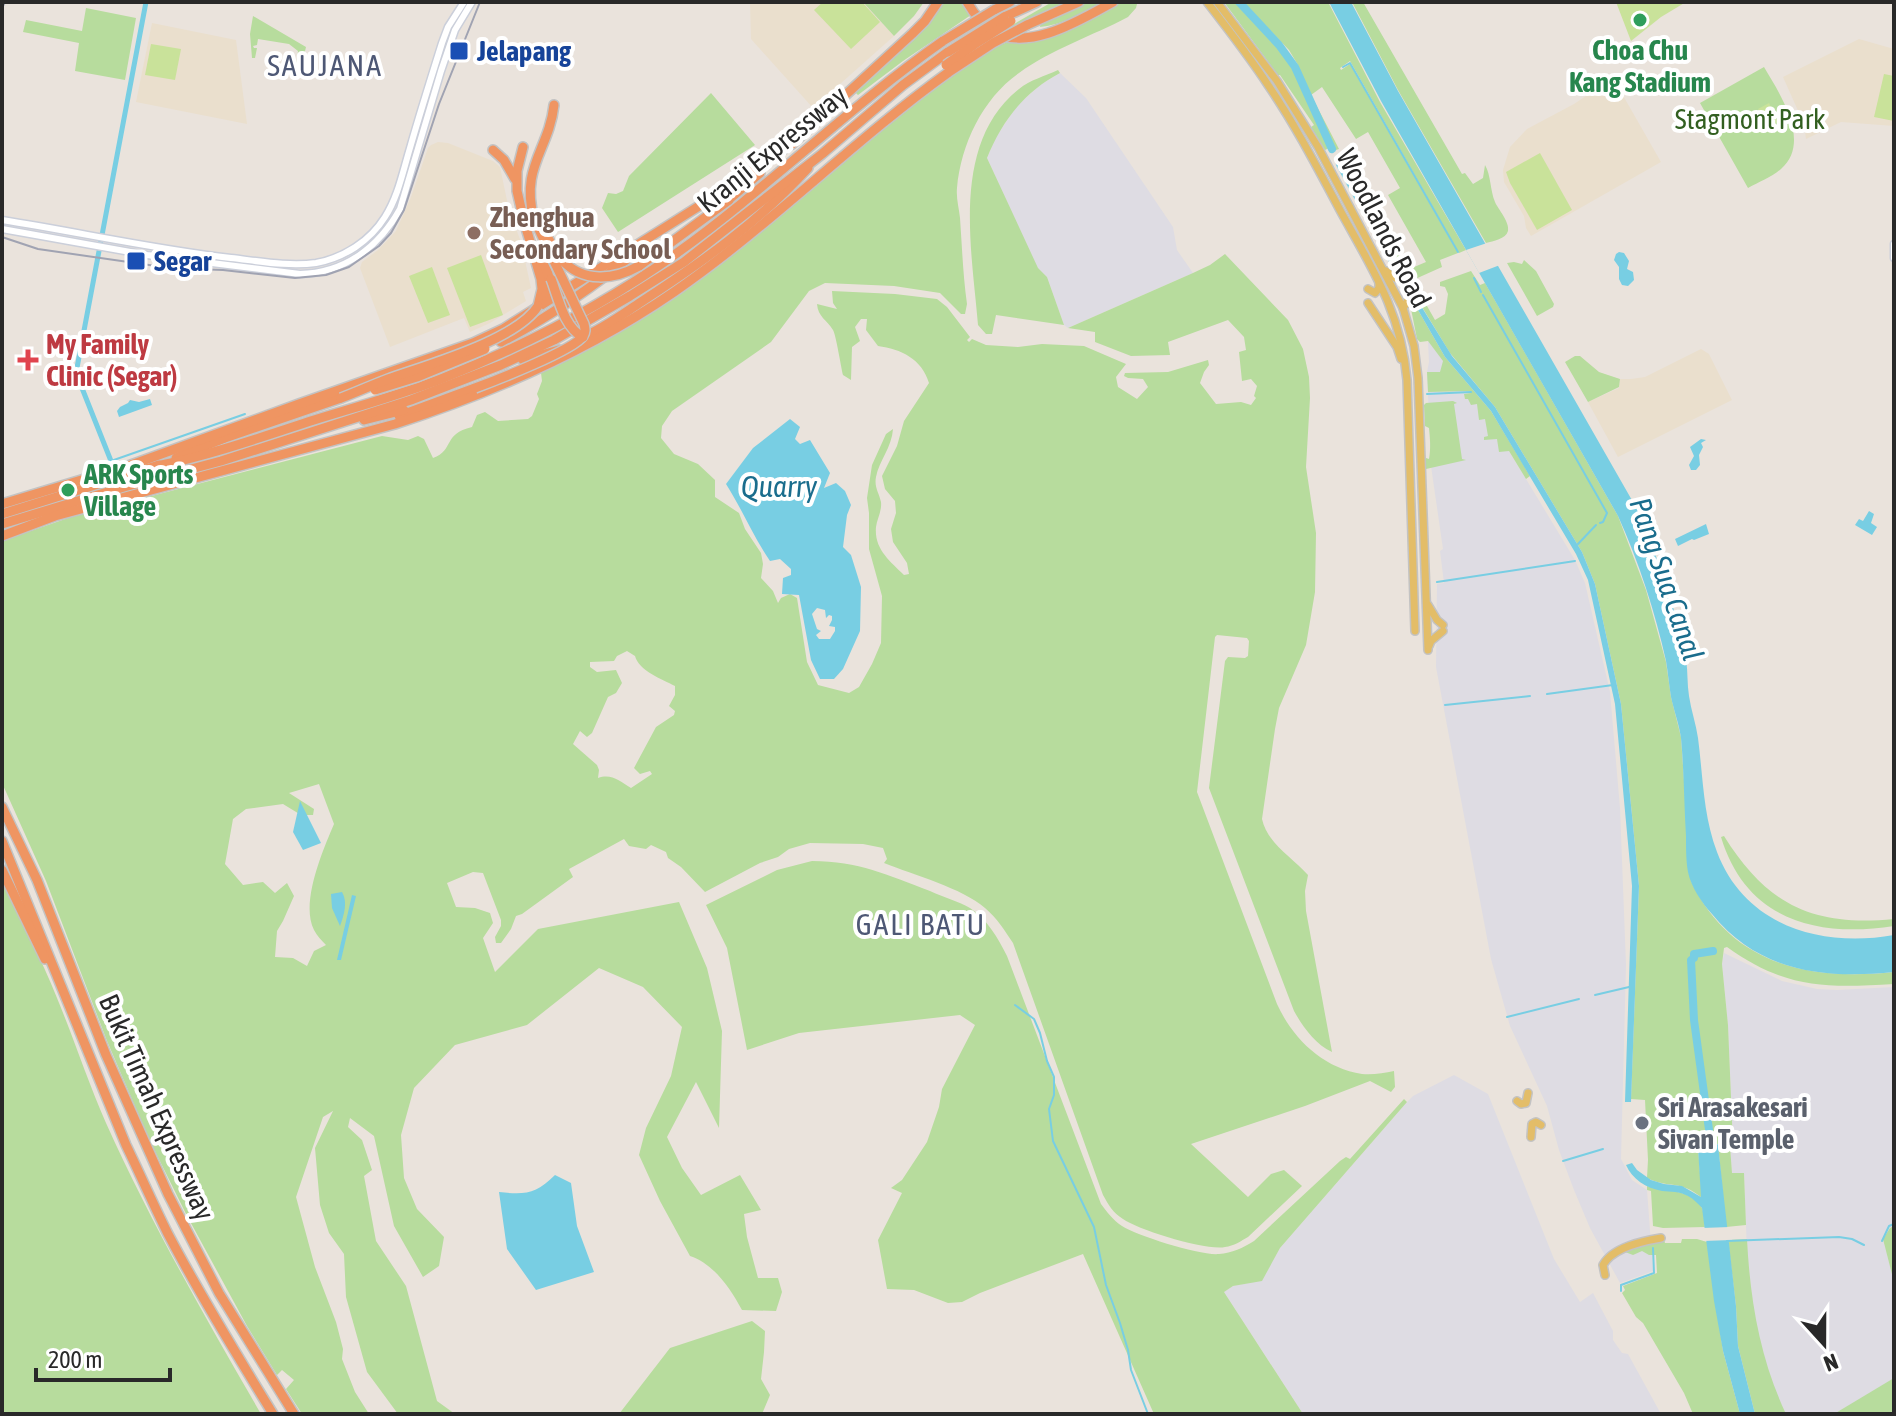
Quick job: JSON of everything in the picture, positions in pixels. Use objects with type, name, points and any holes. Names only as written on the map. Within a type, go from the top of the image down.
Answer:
[{"type":"highway","points":[[727,201],[836,105],[941,2]]},
{"type":"highway","points":[[967,2],[988,28],[1001,35],[1016,37],[1036,36],[1059,29],[1112,2]]},
{"type":"highway","name":"Kranji Expressway","points":[[472,365],[549,331],[657,267],[721,221],[812,144],[943,41],[1010,2]]},
{"type":"highway","points":[[948,68],[1027,25],[1079,2]]},
{"type":"highway","name":"Kranji Expressway","points":[[822,154],[903,85],[948,52],[1032,4]]},
{"type":"highway","points":[[2,536],[37,521],[395,424],[535,371],[597,339],[675,291],[728,252],[1007,19]]},
{"type":"highway","points":[[554,105],[531,174],[530,201],[534,219],[584,324],[583,337]]},
{"type":"highway","points":[[131,465],[473,343],[503,329],[731,186],[794,142]]},
{"type":"highway","points":[[534,219],[562,260],[575,270],[608,278],[629,272],[812,144]]},
{"type":"highway","points":[[516,183],[523,147]]},
{"type":"highway","points":[[493,150],[504,160],[516,183],[541,279],[538,306]]},
{"type":"highway","points":[[289,452],[475,388],[575,343],[715,252],[796,182],[822,154]]},
{"type":"highway","points":[[2,514],[122,482],[221,461],[443,389],[501,365],[554,340],[684,262],[822,154]]},
{"type":"highway","points":[[341,398],[417,377],[538,323],[578,297],[661,230]]},
{"type":"highway","points":[[527,232],[572,328],[583,337]]},
{"type":"highway","points":[[2,504],[271,423],[459,354],[523,323],[550,288],[551,279]]},
{"type":"highway","points":[[501,365],[597,339]]},
{"type":"highway","points":[[299,404],[472,365]]},
{"type":"highway","points":[[157,466],[217,452],[422,386],[472,365]]},
{"type":"highway","points":[[333,425],[438,401]]},
{"type":"highway","points":[[2,524],[122,482],[224,438]]},
{"type":"highway","name":"Bukit Timah Expressway","points":[[2,805],[42,891],[106,1055],[168,1194],[219,1293],[294,1414]]},
{"type":"highway","name":"Bukit Timah Expressway","points":[[2,841],[126,1145],[168,1234],[273,1414]]},
{"type":"highway","points":[[2,870],[51,972],[59,982]]},
{"type":"main road","points":[[2,220],[200,254],[291,264],[328,260],[355,247],[374,231],[390,210],[445,35],[464,2]]},
{"type":"main road","points":[[2,229],[105,248],[300,274],[329,270],[361,255],[390,226],[404,200],[455,30],[472,2]]},
{"type":"main road","name":"Woodlands Road","points":[[1207,2],[1249,57],[1287,115],[1379,282],[1402,342],[1407,380],[1415,631]]},
{"type":"main road","name":"Woodlands Road","points":[[1217,2],[1256,52],[1301,119],[1408,321],[1418,378],[1428,650],[1431,641],[1443,628],[1427,603]]},
{"type":"main road","points":[[81,244],[83,235]]},
{"type":"main road","points":[[1894,244],[1894,258]]},
{"type":"main road","points":[[1382,267],[1398,280],[1415,285],[1403,308]]},
{"type":"main road","points":[[1368,289],[1375,293],[1379,282]]},
{"type":"main road","points":[[1408,321],[1409,298]]},
{"type":"main road","points":[[1368,303],[1397,347],[1407,380]]},
{"type":"main road","points":[[1414,588],[1420,595],[1427,588]]},
{"type":"main road","points":[[1517,1101],[1526,1103],[1528,1093]]},
{"type":"main road","points":[[1531,1137],[1532,1124],[1538,1122],[1541,1125]]},
{"type":"main road","points":[[1605,1275],[1603,1265],[1607,1258],[1629,1247],[1661,1238]]},
{"type":"shaded area","points":[[750,2],[863,2],[894,36],[813,108],[751,39]]},
{"type":"shaded area","points":[[152,23],[236,40],[247,124],[136,102]]},
{"type":"shaded area","points":[[1859,39],[1894,49],[1894,126],[1841,122],[1806,139],[1804,124],[1783,77]]},
{"type":"shaded area","points":[[1060,73],[1086,98],[1173,227],[1177,250],[1193,273],[1068,328],[1064,325],[1047,277],[1038,269],[987,158],[996,137],[1016,107],[1040,85]]},
{"type":"shaded area","points":[[1613,78],[1661,162],[1531,236],[1524,216],[1504,182],[1503,170],[1510,147],[1527,129],[1574,104]]},
{"type":"shaded area","name":"Zhenghua Secondary School","points":[[438,142],[493,161],[500,167],[531,288],[523,292],[526,301],[470,332],[464,318],[390,347],[360,268],[362,262],[396,231],[428,148]]},
{"type":"shaded area","points":[[1433,341],[1483,408],[1575,560],[1585,583],[1610,692],[1620,808],[1626,965],[1621,1159],[1632,1180],[1647,1190],[1653,1271],[1620,1283],[1590,1228],[1574,1190],[1547,1106],[1510,1026],[1491,959],[1436,667],[1437,584],[1444,583],[1440,551],[1443,549],[1431,466],[1427,372],[1428,342]]},
{"type":"shaded area","points":[[1701,349],[1709,354],[1732,400],[1618,457],[1588,402],[1619,388],[1620,379],[1645,377]]},
{"type":"shaded area","points":[[1724,953],[1782,981],[1817,989],[1894,987],[1894,1414],[1786,1414],[1778,1399],[1761,1349],[1754,1316],[1747,1252],[1744,1173],[1732,1173]]},
{"type":"shaded area","points":[[1454,1075],[1488,1094],[1554,1259],[1580,1302],[1593,1293],[1613,1331],[1613,1340],[1622,1353],[1628,1354],[1661,1414],[1303,1414],[1224,1292],[1233,1286],[1262,1280],[1280,1248],[1407,1102]]},
{"type":"green space","points":[[823,2],[862,2],[880,22],[851,49],[814,10]]},
{"type":"green space","points":[[863,2],[924,2],[894,36]]},
{"type":"green space","points":[[942,2],[964,2],[971,15],[858,95],[855,92],[915,39]]},
{"type":"green space","points":[[1052,2],[1072,2],[1007,28]]},
{"type":"green space","points":[[1085,2],[1104,2],[1065,21],[1040,27],[1041,22]]},
{"type":"green space","points":[[1121,2],[1141,2],[1128,17],[1058,50],[1019,73],[995,95],[976,123],[963,155],[957,188],[967,304],[965,314],[961,314],[940,293],[894,286],[825,283],[809,291],[771,342],[672,411],[662,426],[661,438],[674,454],[698,464],[715,480],[715,497],[739,513],[745,529],[761,553],[761,578],[773,591],[778,603],[790,594],[797,598],[807,662],[818,685],[849,693],[859,687],[881,643],[882,596],[869,549],[867,498],[872,465],[886,434],[893,429],[876,477],[881,505],[876,535],[888,559],[904,575],[909,574],[907,563],[893,542],[891,529],[896,513],[895,501],[885,489],[882,476],[897,446],[904,421],[929,383],[910,357],[878,346],[866,330],[867,319],[861,319],[855,327],[860,341],[852,347],[851,380],[843,375],[834,333],[817,304],[837,309],[832,291],[937,299],[970,337],[969,342],[972,339],[986,345],[1018,347],[1042,344],[1084,346],[1126,364],[1116,377],[1118,387],[1137,399],[1148,387],[1143,379],[1128,378],[1124,376],[1125,373],[1168,372],[1208,360],[1209,365],[1200,383],[1216,404],[1241,402],[1251,405],[1256,398],[1257,386],[1251,379],[1242,381],[1239,352],[1246,350],[1244,337],[1228,320],[1168,342],[1170,355],[1131,356],[1095,342],[1095,332],[1068,328],[1210,265],[1225,254],[1288,320],[1303,349],[1309,377],[1306,467],[1316,533],[1315,592],[1306,645],[1279,708],[1262,819],[1275,843],[1308,875],[1306,911],[1332,1052],[1310,1034],[1294,1011],[1209,788],[1225,661],[1228,657],[1248,656],[1247,638],[1215,637],[1197,792],[1277,1004],[1292,1029],[1311,1050],[1348,1071],[1374,1074],[1394,1071],[1395,1087],[1391,1092],[1370,1081],[1191,1144],[1248,1197],[1271,1174],[1284,1170],[1302,1186],[1248,1237],[1237,1243],[1216,1247],[1189,1243],[1131,1224],[1116,1214],[1107,1202],[1013,943],[1000,925],[985,908],[964,894],[884,863],[887,859],[883,848],[863,844],[810,843],[789,849],[705,892],[668,858],[666,852],[651,845],[646,849],[629,846],[624,839],[569,869],[573,877],[516,916],[501,943],[496,943],[495,937],[501,920],[483,873],[473,872],[447,883],[456,907],[490,913],[493,923],[483,938],[495,972],[538,929],[679,902],[707,968],[722,1031],[719,1128],[696,1082],[667,1137],[682,1168],[701,1195],[740,1175],[761,1210],[744,1214],[758,1278],[778,1278],[782,1292],[776,1311],[742,1310],[714,1271],[690,1256],[639,1155],[646,1128],[671,1076],[682,1027],[643,987],[599,968],[527,1025],[455,1045],[414,1088],[401,1135],[404,1178],[417,1209],[444,1237],[439,1266],[423,1277],[394,1226],[374,1136],[350,1118],[348,1127],[362,1140],[372,1170],[364,1176],[376,1241],[406,1286],[437,1401],[455,1414],[398,1414],[367,1372],[346,1297],[344,1254],[329,1233],[320,1205],[315,1148],[333,1111],[323,1117],[296,1197],[315,1267],[336,1322],[343,1349],[342,1359],[355,1392],[369,1414],[302,1414],[286,1389],[294,1380],[282,1370],[277,1375],[247,1326],[149,1139],[107,1041],[46,881],[2,783],[2,541],[71,517],[382,436],[408,440],[418,436],[424,439],[433,458],[444,451],[456,434],[472,427],[477,415],[485,412],[498,421],[528,419],[539,399],[541,373],[629,326],[920,96],[993,48],[1010,41],[1037,41],[1061,33]],"holes":[[[627,651],[646,670],[675,686],[675,695],[669,706],[675,711],[674,715],[656,727],[634,768],[640,774],[650,771],[652,774],[631,788],[611,777],[598,778],[597,765],[573,744],[580,731],[587,737],[592,733],[608,697],[616,693],[622,683],[616,670],[597,672],[590,667],[590,662],[614,661]],[[319,784],[334,824],[315,877],[310,906],[314,930],[326,945],[314,951],[307,966],[293,958],[275,957],[277,931],[294,896],[287,883],[275,893],[263,882],[243,885],[225,864],[233,819],[246,809],[283,804],[301,815],[313,815],[314,809],[289,793]]]},
{"type":"green space","points":[[1224,2],[1236,2],[1290,61],[1329,148],[1325,150],[1311,127],[1314,125],[1280,75]]},
{"type":"green space","points":[[1243,2],[1328,2],[1380,102],[1466,250],[1459,253],[1350,61],[1341,70],[1350,64],[1458,253],[1440,260],[1442,267],[1413,280],[1402,280],[1403,270],[1342,163],[1345,161],[1407,270],[1426,262],[1388,195],[1400,188],[1368,132],[1356,139],[1322,87],[1311,95],[1339,149],[1334,148],[1289,50]]},
{"type":"green space","points":[[1352,2],[1363,2],[1462,174],[1465,173],[1473,184],[1483,178],[1485,165],[1495,202],[1508,227],[1507,234],[1502,238],[1486,243],[1398,90]]},
{"type":"green space","name":"Choa Chu Kang Stadium","points":[[1616,2],[1686,2],[1631,41]]},
{"type":"green space","points":[[86,8],[136,18],[125,80],[75,71],[79,43],[23,32],[26,20],[82,31]]},
{"type":"green space","points":[[253,16],[306,47],[301,68],[296,67],[298,51],[289,44],[258,39],[257,45],[253,46],[257,48],[255,58],[252,58],[250,34]]},
{"type":"green space","points":[[151,44],[181,49],[175,80],[145,75]]},
{"type":"green space","name":"Stagmont Park","points":[[1764,67],[1785,104],[1794,145],[1790,158],[1781,169],[1748,188],[1700,103]]},
{"type":"green space","points":[[1058,70],[1060,73],[1025,98],[1007,120],[987,158],[1038,268],[1047,277],[1064,325],[996,315],[992,334],[986,334],[978,325],[972,264],[970,200],[974,168],[983,139],[997,112],[1023,86]]},
{"type":"green space","points":[[1884,74],[1894,76],[1894,121],[1874,117]]},
{"type":"green space","points":[[711,93],[755,145],[618,232],[602,208],[608,193],[623,191],[629,176]]},
{"type":"green space","points":[[1769,103],[1778,122],[1768,127],[1758,109]]},
{"type":"green space","points":[[1540,153],[1572,210],[1537,230],[1506,172]]},
{"type":"green space","points":[[481,255],[503,315],[470,327],[447,268]]},
{"type":"green space","points":[[1524,260],[1536,271],[1554,304],[1537,316],[1507,263],[1522,264]]},
{"type":"green space","points":[[432,267],[450,315],[428,323],[409,276]]},
{"type":"green space","points":[[1471,271],[1480,285],[1485,283],[1618,516],[1646,590],[1666,662],[1681,737],[1691,881],[1708,909],[1728,932],[1750,949],[1776,961],[1832,973],[1894,972],[1894,984],[1847,986],[1807,983],[1768,971],[1724,948],[1722,964],[1728,1025],[1732,1173],[1744,1173],[1746,1225],[1726,1227],[1718,1145],[1708,1134],[1698,1148],[1702,1198],[1687,1188],[1647,1178],[1645,1100],[1631,1099],[1639,886],[1621,704],[1595,584],[1582,552],[1495,407],[1450,353],[1416,297],[1419,292],[1435,320],[1445,314],[1448,294],[1440,282]]},
{"type":"green space","points":[[1414,303],[1445,357],[1491,411],[1530,476],[1526,479],[1509,451],[1499,452],[1497,439],[1484,440],[1488,436],[1485,419],[1479,420],[1477,404],[1471,405],[1465,399],[1464,394],[1470,391],[1428,392],[1427,372],[1440,372],[1443,361],[1428,341],[1420,342],[1417,339],[1411,309]]},
{"type":"green space","points":[[1580,356],[1599,372],[1620,379],[1619,387],[1588,402],[1565,362]]},
{"type":"green space","points":[[1457,403],[1454,404],[1462,459],[1466,460],[1426,469],[1430,443],[1424,405]]},
{"type":"green space","points":[[1724,836],[1757,879],[1775,895],[1795,906],[1839,919],[1894,919],[1894,926],[1838,929],[1788,917],[1766,905],[1748,888],[1732,865],[1721,837]]},
{"type":"green space","points":[[812,861],[844,863],[886,874],[965,906],[987,923],[1007,956],[1101,1204],[1119,1224],[1141,1235],[1210,1254],[1228,1253],[1246,1246],[1340,1161],[1346,1157],[1350,1159],[1404,1099],[1407,1102],[1280,1248],[1262,1281],[1233,1286],[1224,1292],[1303,1414],[1154,1414],[1083,1254],[962,1302],[948,1303],[914,1290],[887,1289],[878,1240],[902,1193],[891,1188],[902,1180],[927,1142],[942,1089],[975,1025],[960,1015],[799,1033],[747,1050],[727,948],[706,905],[777,870]]},
{"type":"green space","points":[[2,882],[51,983],[99,1108],[141,1197],[261,1414],[2,1414]]},
{"type":"green space","points":[[1647,1186],[1691,1197],[1702,1208],[1705,1227],[1653,1226],[1651,1191],[1647,1190]]},
{"type":"green space","points":[[1894,1226],[1894,1282],[1883,1239]]},
{"type":"green space","points":[[1682,1239],[1707,1242],[1723,1351],[1740,1414],[1693,1414],[1643,1323],[1622,1293],[1625,1290],[1623,1286],[1657,1273],[1656,1255],[1642,1251],[1633,1255],[1625,1250],[1664,1240],[1665,1243],[1681,1243]]},
{"type":"green space","points":[[1747,1239],[1758,1329],[1769,1372],[1786,1414],[1755,1414],[1738,1346],[1728,1240]]},
{"type":"green space","points":[[752,1321],[765,1331],[761,1379],[770,1395],[762,1414],[619,1414],[670,1348]]},
{"type":"green space","points":[[1894,1378],[1894,1414],[1834,1414]]},
{"type":"water","points":[[1329,2],[1351,2],[1398,91],[1637,509],[1665,582],[1682,640],[1709,824],[1717,852],[1730,877],[1746,898],[1766,914],[1789,926],[1839,938],[1894,935],[1894,972],[1818,972],[1772,960],[1750,949],[1730,933],[1697,894],[1687,868],[1681,738],[1666,661],[1646,587],[1626,533],[1381,101]]},
{"type":"water","points":[[1619,252],[1624,253],[1629,261],[1627,269],[1633,272],[1634,280],[1628,286],[1622,285],[1619,279],[1619,267],[1614,260]]},
{"type":"water","points":[[1418,301],[1452,356],[1495,407],[1582,552],[1595,584],[1621,704],[1639,886],[1631,1102],[1625,1102],[1632,886],[1615,704],[1588,580],[1576,554],[1491,411],[1445,357],[1414,303]]},
{"type":"water","points":[[150,399],[152,405],[119,417],[117,411],[130,400],[139,402]]},
{"type":"water","name":"Quarry","points":[[790,419],[800,427],[795,439],[800,444],[810,440],[830,473],[824,488],[836,483],[845,491],[851,505],[843,547],[851,555],[861,587],[860,631],[843,669],[834,679],[820,679],[811,660],[799,595],[782,594],[783,578],[791,575],[791,569],[780,559],[770,561],[726,484],[753,448]],"holes":[[[817,608],[825,610],[826,618],[832,616],[829,626],[835,627],[835,631],[830,639],[819,639],[816,635],[821,631],[817,629],[812,614]]]},
{"type":"water","points":[[1701,439],[1706,440],[1701,443],[1700,465],[1696,470],[1691,470],[1689,465],[1694,456],[1690,447]]},
{"type":"water","points":[[1869,511],[1874,514],[1871,523],[1877,527],[1872,535],[1855,525],[1859,519],[1863,521]]},
{"type":"water","points":[[1706,524],[1709,534],[1678,546],[1675,539]]},
{"type":"water","points":[[300,801],[321,843],[303,850],[293,832]]},
{"type":"water","points":[[342,892],[345,904],[340,926],[332,908],[331,894]]},
{"type":"water","points":[[352,895],[356,896],[341,960],[337,960]]},
{"type":"water","points":[[1708,1128],[1711,1128],[1718,1145],[1738,1346],[1755,1414],[1740,1414],[1723,1351],[1702,1208],[1685,1194],[1650,1188],[1636,1179],[1626,1165],[1632,1163],[1651,1180],[1682,1186],[1701,1197],[1698,1148],[1699,1139],[1708,1134]]},
{"type":"water","points":[[555,1175],[571,1183],[577,1226],[594,1272],[536,1290],[507,1249],[499,1192],[530,1192]]},
{"type":"pier","points":[[1487,243],[1500,265],[1479,273],[1466,250]]},
{"type":"pier","points":[[1730,1227],[1732,1240],[1703,1241],[1702,1228]]},
{"type":"waterway","points":[[111,461],[76,373],[146,2]]},
{"type":"waterway","points":[[1239,2],[1295,67],[1332,149]]},
{"type":"waterway","points":[[1343,67],[1350,63],[1458,252]]},
{"type":"waterway","points":[[1340,164],[1399,272]]},
{"type":"waterway","points":[[1474,278],[1481,292]]},
{"type":"waterway","points":[[1483,295],[1607,513],[1600,523]]},
{"type":"waterway","points":[[1427,394],[1471,392]]},
{"type":"waterway","points":[[111,461],[245,414]]},
{"type":"waterway","points":[[1578,544],[1596,525]]},
{"type":"waterway","points":[[1437,582],[1575,561]]},
{"type":"waterway","points":[[1547,694],[1613,685]]},
{"type":"waterway","points":[[1445,705],[1530,696]]},
{"type":"waterway","points":[[1710,1137],[1694,1020],[1691,960],[1694,954],[1713,951]]},
{"type":"waterway","points":[[1595,995],[1629,987]]},
{"type":"waterway","points":[[1507,1017],[1579,999]]},
{"type":"waterway","points":[[1015,1005],[1034,1019],[1040,1033],[1054,1077],[1054,1095],[1049,1109],[1053,1141],[1094,1227],[1106,1285],[1128,1350],[1131,1370],[1148,1414]]},
{"type":"waterway","points":[[1563,1161],[1603,1149]]},
{"type":"waterway","points":[[1882,1241],[1889,1226],[1894,1224]]},
{"type":"waterway","points":[[1727,1241],[1839,1237],[1864,1245]]},
{"type":"waterway","points":[[1621,1291],[1621,1285],[1654,1273],[1653,1248]]},
{"type":"railway","points":[[2,8],[5,2]]},
{"type":"railway","points":[[2,237],[38,249],[170,268],[295,278],[326,275],[349,267],[379,246],[391,233],[404,210],[439,104],[480,2]]},
{"type":"place","name":"Choa Chu Kang Stadium","points":[[1640,20]]},
{"type":"place","name":"Jelapang","points":[[459,51]]},
{"type":"place","name":"Zhenghua Secondary School","points":[[474,233]]},
{"type":"place","name":"Segar","points":[[136,261]]},
{"type":"place","name":"My Family Clinic (Segar)","points":[[28,360]]},
{"type":"place","name":"ARK Sports Village","points":[[68,490]]},
{"type":"place","name":"Sri Arasakesari Sivan Temple","points":[[1642,1123]]},
{"type":"district","name":"SAUJANA","points":[[325,65]]},
{"type":"district","name":"GALI BATU","points":[[921,924]]},
{"type":"water label","name":"Pang Sua Canal","points":[[1667,579]]}]
